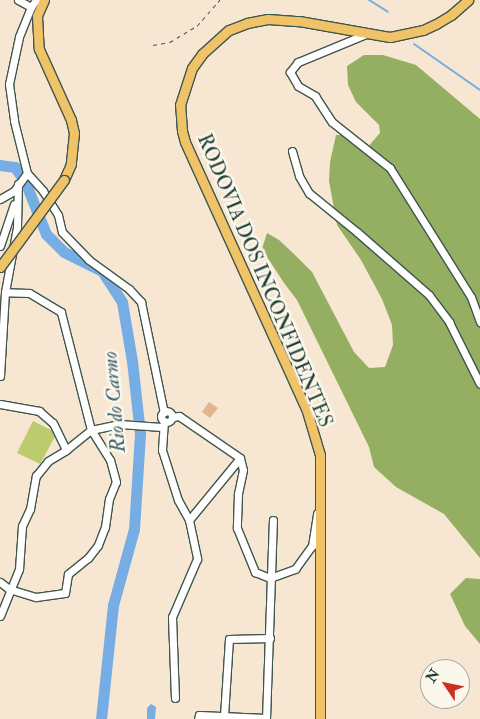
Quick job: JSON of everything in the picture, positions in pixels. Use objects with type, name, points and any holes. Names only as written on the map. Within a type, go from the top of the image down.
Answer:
[{"type":"main road","points":[[0,267],[64,180],[71,164],[74,133],[72,120],[39,49],[37,16],[44,0]]},
{"type":"main road","name":"RODOVIA DOS INCONFIDENTES","points":[[320,719],[322,480],[320,455],[307,411],[185,142],[180,105],[192,68],[202,54],[229,30],[247,23],[268,19],[299,21],[390,37],[423,30],[451,15],[468,0]]},
{"type":"street","points":[[18,0],[30,7]]},
{"type":"street","points":[[36,0],[30,7],[19,37],[9,84],[14,121],[27,174],[43,191],[58,216],[62,232],[89,260],[129,289],[141,302],[163,420],[162,450],[178,500],[189,520],[197,559],[172,617],[175,698]]},
{"type":"street","points":[[366,34],[298,62],[290,72],[298,86],[315,96],[332,122],[356,143],[390,168],[471,297],[480,322]]},
{"type":"street","points":[[292,151],[299,176],[309,193],[429,295],[449,322],[480,384]]},
{"type":"street","points":[[0,199],[14,191],[27,174]]},
{"type":"street","points":[[0,376],[5,292],[17,227],[18,184]]},
{"type":"street","points":[[0,246],[17,196]]},
{"type":"street","points":[[0,582],[9,589],[36,597],[65,593],[68,574],[88,558],[98,545],[105,527],[109,499],[116,482],[110,460],[91,430],[61,312],[29,293],[5,292]]},
{"type":"street","points":[[0,404],[38,411],[53,424],[66,450]]},
{"type":"street","points":[[0,616],[9,589],[19,569],[22,526],[30,509],[36,476],[48,461],[66,450],[91,430],[119,424],[151,427],[163,420],[170,422],[173,417],[179,416],[240,458],[243,470],[238,494],[237,528],[255,572],[270,578],[295,569],[312,546],[322,480]]},
{"type":"street","points":[[189,520],[240,458]]},
{"type":"street","points":[[198,717],[266,718],[273,520]]},
{"type":"street","points":[[224,716],[229,639],[270,638]]},
{"type":"path","points":[[153,45],[170,42],[197,26],[220,0]]},
{"type":"green space","points":[[364,55],[383,55],[416,65],[480,119],[480,558],[444,514],[396,487],[374,467],[369,447],[297,300],[262,249],[267,233],[279,240],[293,253],[312,272],[354,352],[369,368],[385,367],[393,345],[392,325],[382,299],[361,260],[337,225],[329,181],[330,162],[336,135],[348,135],[356,146],[366,149],[380,133],[379,125],[356,102],[348,85],[347,66]]},
{"type":"green space","points":[[33,421],[57,433],[40,464],[17,453]]},
{"type":"green space","points":[[466,578],[480,579],[480,644],[465,626],[450,594]]},
{"type":"water","points":[[151,704],[156,707],[155,719],[147,719],[147,708]]},
{"type":"building","points":[[209,402],[218,408],[210,418],[202,412]]},
{"type":"waterway","points":[[369,0],[388,12]]},
{"type":"waterway","points":[[414,44],[480,90]]},
{"type":"waterway","name":"Rio do Carmo","points":[[0,165],[15,167],[26,184],[46,234],[64,252],[102,271],[122,302],[132,361],[140,434],[134,529],[113,605],[101,719]]}]
